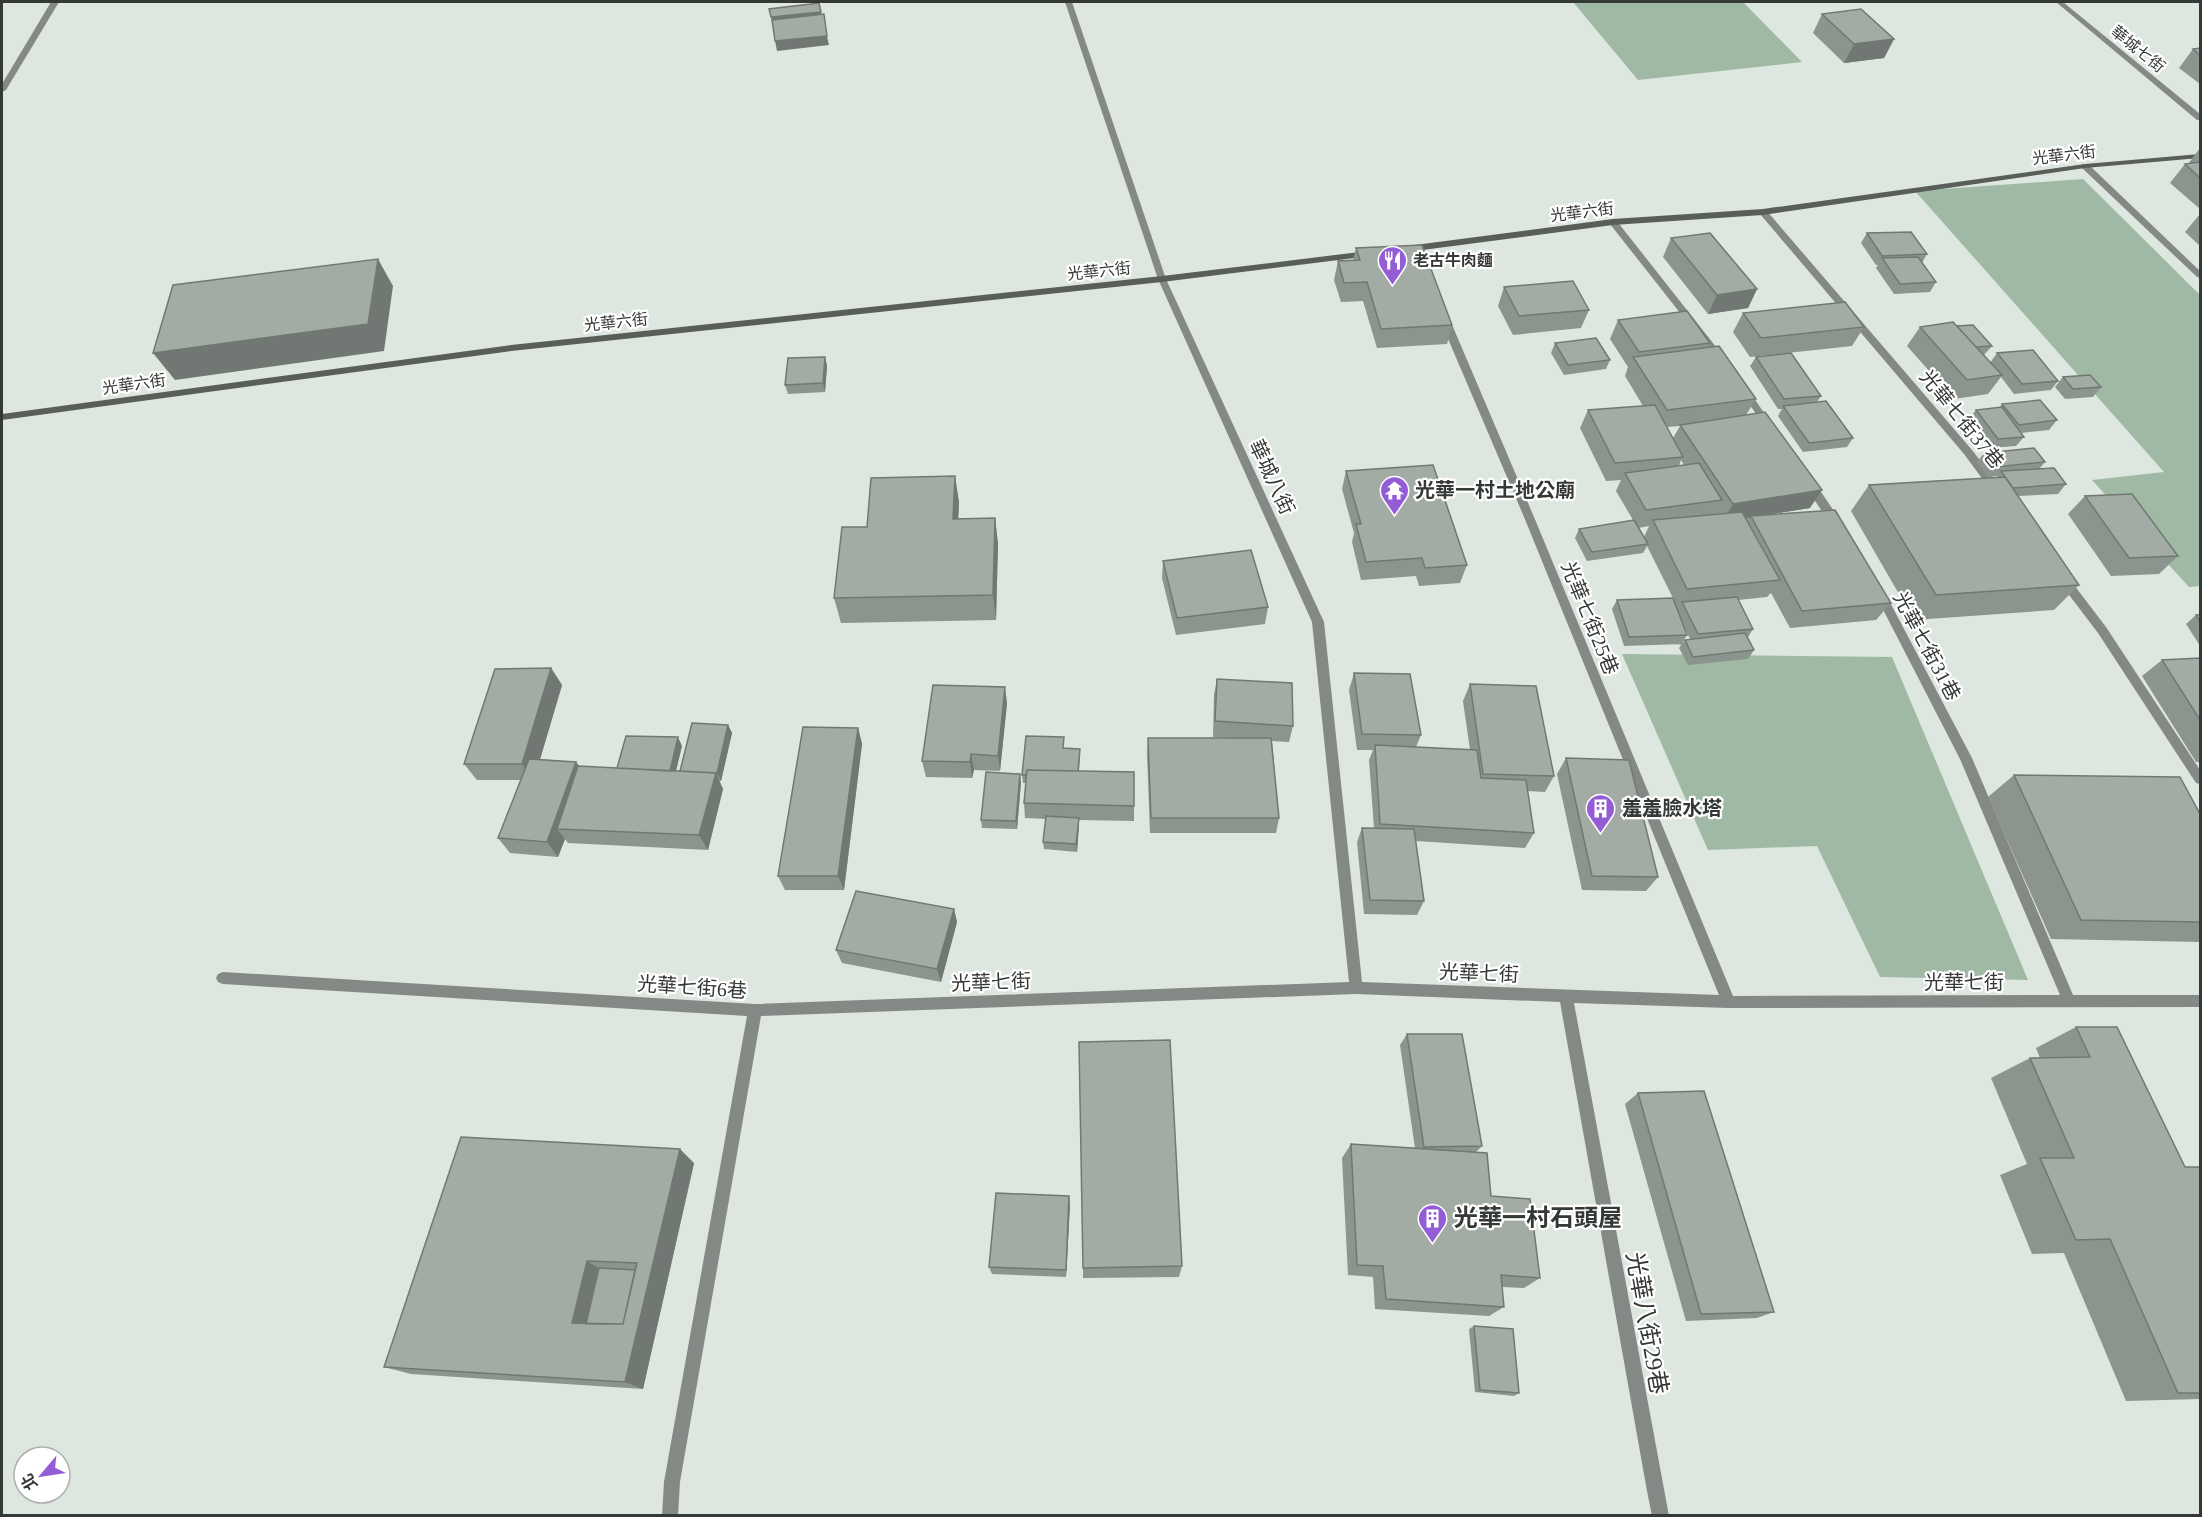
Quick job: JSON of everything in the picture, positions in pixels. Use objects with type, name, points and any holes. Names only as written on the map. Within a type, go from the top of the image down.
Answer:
[{"type":"street","points":[[2,90],[55,2]]},
{"type":"street","name":"華城八街","points":[[1068,2],[1161,279],[1318,622],[1356,988]]},
{"type":"street","name":"華城七街","points":[[2059,2],[2200,118]]},
{"type":"street","name":"光華六街","points":[[1391,251],[1416,254],[1613,222],[1763,212],[2085,166],[2200,156]]},
{"type":"street","points":[[2085,166],[2200,275]]},
{"type":"street","name":"光華七街37巷","points":[[1763,212],[1968,452],[2003,499]]},
{"type":"street","points":[[1613,222],[1733,374],[1777,438]]},
{"type":"street","name":"光華六街","points":[[2,417],[511,348],[1161,279],[1380,253]]},
{"type":"street","name":"光華七街25巷","points":[[1442,313],[1534,528],[1729,1002]]},
{"type":"street","points":[[1804,477],[1843,534]]},
{"type":"street","points":[[2060,574],[2102,630],[2200,779]]},
{"type":"street","name":"光華七街31巷","points":[[1872,581],[1966,758],[2069,1001]]},
{"type":"street","name":"光華七街6巷","points":[[223,978],[756,1010],[672,1482],[669,1515]]},
{"type":"street","name":"光華七街","points":[[756,1010],[1356,988],[1729,1002],[2200,1001]]},
{"type":"street","name":"光華八街29巷","points":[[1566,995],[1650,1468],[1661,1515]]},
{"type":"green space","points":[[1573,2],[1743,2],[1802,62],[1638,80]]},
{"type":"green space","points":[[2083,179],[2200,295],[2200,586],[2189,587],[2092,480],[2164,472],[1915,191]]},
{"type":"green space","points":[[1622,654],[1892,657],[2028,980],[1880,977],[1817,846],[1708,850]]},
{"type":"building","points":[[819,3],[821,12],[771,17],[769,9]]},
{"type":"building","points":[[1861,9],[1894,39],[1854,44],[1822,14]]},
{"type":"building","points":[[824,14],[827,36],[775,41],[772,20]]},
{"type":"building","points":[[2200,48],[2200,55],[2193,49]]},
{"type":"building","points":[[2200,162],[2200,178],[2185,164]]},
{"type":"building","points":[[1911,232],[1927,254],[1882,256],[1867,233]]},
{"type":"building","points":[[1710,233],[1757,289],[1717,295],[1671,238]]},
{"type":"building","points":[[1422,245],[1452,325],[1381,329],[1367,282],[1344,283],[1338,261],[1360,260],[1356,248]]},
{"type":"building","points":[[1918,257],[1936,282],[1900,284],[1882,258]]},
{"type":"building","points":[[378,259],[368,324],[153,353],[173,285]]},
{"type":"building","points":[[1573,281],[1589,310],[1519,316],[1504,287]]},
{"type":"building","points":[[1845,302],[1864,327],[1761,338],[1743,313]]},
{"type":"building","points":[[1687,311],[1710,343],[1639,352],[1618,320]]},
{"type":"building","points":[[1953,322],[2002,375],[1967,380],[1920,327]]},
{"type":"building","points":[[1973,325],[1992,346],[1976,347],[1957,326]]},
{"type":"building","points":[[1596,338],[1610,360],[1568,365],[1555,343]]},
{"type":"building","points":[[1719,346],[1756,399],[1667,410],[1633,357]]},
{"type":"building","points":[[2033,350],[2058,381],[2022,384],[1997,353]]},
{"type":"building","points":[[1791,353],[1821,396],[1784,399],[1756,357]]},
{"type":"building","points":[[825,357],[823,383],[785,385],[788,358]]},
{"type":"building","points":[[2090,375],[2101,387],[2073,389],[2063,377]]},
{"type":"building","points":[[2040,400],[2057,420],[2019,425],[2002,404]]},
{"type":"building","points":[[1826,401],[1853,438],[1809,443],[1783,406]]},
{"type":"building","points":[[1655,405],[1683,457],[1615,463],[1588,410]]},
{"type":"building","points":[[2002,407],[2024,437],[1998,439],[1976,410]]},
{"type":"building","points":[[1765,412],[1822,490],[1733,504],[1680,425]]},
{"type":"building","points":[[2034,448],[2045,462],[1995,467],[1984,453]]},
{"type":"building","points":[[1699,463],[1722,500],[1646,510],[1625,473]]},
{"type":"building","name":"光華一村土地公廟","points":[[1433,465],[1467,565],[1425,568],[1422,558],[1366,562],[1356,524],[1361,524],[1346,471]]},
{"type":"building","points":[[2054,468],[2066,484],[2013,488],[2001,471]]},
{"type":"building","points":[[955,476],[953,519],[995,518],[993,595],[834,598],[842,527],[867,527],[871,478]]},
{"type":"building","points":[[2005,477],[2079,585],[1936,595],[1869,485]]},
{"type":"building","points":[[2132,494],[2178,556],[2129,558],[2085,496]]},
{"type":"building","points":[[1835,510],[1891,603],[1802,611],[1751,516]]},
{"type":"building","points":[[1742,512],[1780,580],[1687,589],[1653,520]]},
{"type":"building","points":[[1634,520],[1648,544],[1592,552],[1579,529]]},
{"type":"building","points":[[1251,550],[1268,607],[1177,618],[1163,561]]},
{"type":"building","points":[[1737,597],[1753,629],[1698,634],[1682,602]]},
{"type":"building","points":[[1673,598],[1687,635],[1629,637],[1617,600]]},
{"type":"building","points":[[1745,633],[1754,650],[1693,657],[1685,640]]},
{"type":"building","points":[[2200,658],[2200,720],[2162,660]]},
{"type":"building","points":[[551,668],[522,764],[464,764],[495,669]]},
{"type":"building","points":[[1354,673],[1410,674],[1421,735],[1362,734]]},
{"type":"building","points":[[1217,679],[1292,683],[1293,726],[1215,721]]},
{"type":"building","points":[[1470,684],[1536,686],[1554,776],[1483,774]]},
{"type":"building","points":[[933,685],[1005,687],[998,756],[971,754],[970,762],[922,761]]},
{"type":"building","points":[[692,723],[728,725],[717,773],[680,771]]},
{"type":"building","points":[[803,727],[858,728],[838,876],[778,876]]},
{"type":"building","points":[[626,736],[678,737],[670,771],[617,768]]},
{"type":"building","points":[[1026,736],[1064,737],[1063,748],[1080,749],[1078,771],[1027,770],[1026,775],[1022,775]]},
{"type":"building","points":[[1148,738],[1271,738],[1279,818],[1151,818]]},
{"type":"building","points":[[1375,745],[1477,750],[1481,778],[1526,780],[1534,833],[1380,824]]},
{"type":"building","name":"羞羞臉水塔","points":[[1566,758],[1629,760],[1658,877],[1592,876]]},
{"type":"building","points":[[529,759],[576,762],[547,842],[498,838]]},
{"type":"building","points":[[578,766],[716,773],[699,835],[557,829]]},
{"type":"building","points":[[1027,770],[1134,772],[1134,806],[1024,803]]},
{"type":"building","points":[[986,772],[1020,774],[1016,821],[981,820]]},
{"type":"building","points":[[2014,775],[2180,777],[2200,814],[2200,922],[2081,920]]},
{"type":"building","points":[[1046,816],[1079,818],[1076,844],[1043,842]]},
{"type":"building","points":[[1362,828],[1414,829],[1424,901],[1370,900]]},
{"type":"building","points":[[856,891],[954,909],[937,969],[836,950]]},
{"type":"building","points":[[2076,1027],[2117,1027],[2185,1167],[2200,1167],[2200,1393],[2178,1393],[2110,1239],[2076,1240],[2040,1158],[2074,1158],[2030,1058],[2090,1057]]},
{"type":"building","points":[[1407,1034],[1462,1034],[1482,1146],[1424,1147]]},
{"type":"building","points":[[1170,1040],[1182,1266],[1083,1268],[1079,1042]]},
{"type":"building","points":[[1704,1091],[1774,1312],[1701,1314],[1638,1093]]},
{"type":"building","points":[[461,1137],[680,1149],[625,1382],[384,1367]],"holes":[[[587,1261],[637,1263],[623,1324],[572,1323]]]},
{"type":"building","name":"光華一村石頭屋","points":[[1351,1144],[1487,1153],[1491,1196],[1530,1199],[1540,1278],[1501,1275],[1504,1307],[1386,1299],[1383,1266],[1357,1265]]},
{"type":"building","points":[[996,1193],[1069,1196],[1066,1270],[989,1267]]},
{"type":"building","points":[[599,1268],[635,1270],[623,1324],[586,1324]]},
{"type":"building","points":[[1474,1326],[1513,1329],[1519,1393],[1480,1390]]},
{"type":"place","name":"老古牛肉麵","points":[[1392,286]]},
{"type":"place","name":"光華一村土地公廟","points":[[1394,516]]},
{"type":"place","name":"羞羞臉水塔","points":[[1601,834]]},
{"type":"place","name":"光華一村石頭屋","points":[[1433,1244]]}]
